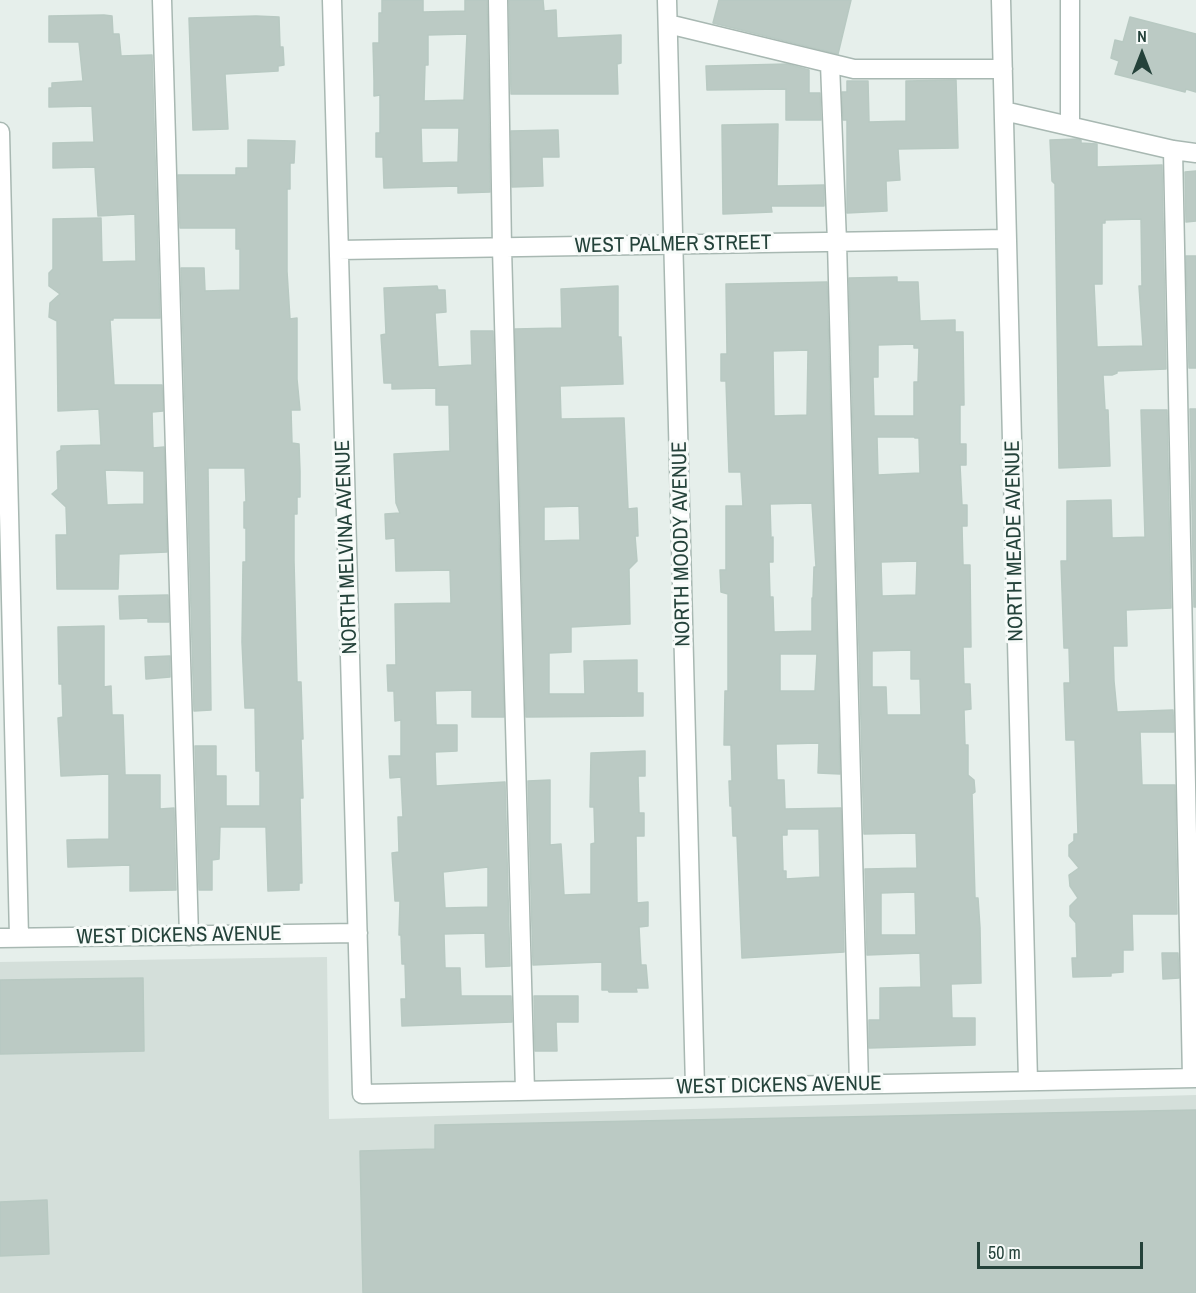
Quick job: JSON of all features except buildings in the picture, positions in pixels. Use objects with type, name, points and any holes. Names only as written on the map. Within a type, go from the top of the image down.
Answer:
[{"type":"street","points":[[162,0],[189,936]]},
{"type":"street","name":"NORTH MELVINA AVENUE","points":[[332,0],[362,1094]]},
{"type":"street","points":[[498,0],[502,248],[525,1091]]},
{"type":"street","name":"NORTH MOODY AVENUE","points":[[668,0],[695,1087]]},
{"type":"street","name":"NORTH MEADE AVENUE","points":[[1001,0],[1028,1082]]},
{"type":"street","points":[[1070,0],[1070,126]]},
{"type":"street","points":[[668,24],[854,69],[1003,69]]},
{"type":"street","points":[[830,64],[837,242],[859,1084]]},
{"type":"street","points":[[1004,111],[1173,150],[1196,153]]},
{"type":"street","points":[[0,132],[19,938]]},
{"type":"street","points":[[1173,150],[1194,1078]]},
{"type":"street","name":"WEST PALMER STREET","points":[[339,250],[1007,239]]},
{"type":"street","name":"WEST DICKENS AVENUE","points":[[0,938],[358,933]]},
{"type":"street","name":"WEST DICKENS AVENUE","points":[[362,1094],[1194,1078]]},
{"type":"shaded area","points":[[327,957],[329,1119],[1196,1095],[1196,1293],[0,1293],[0,962]]}]
